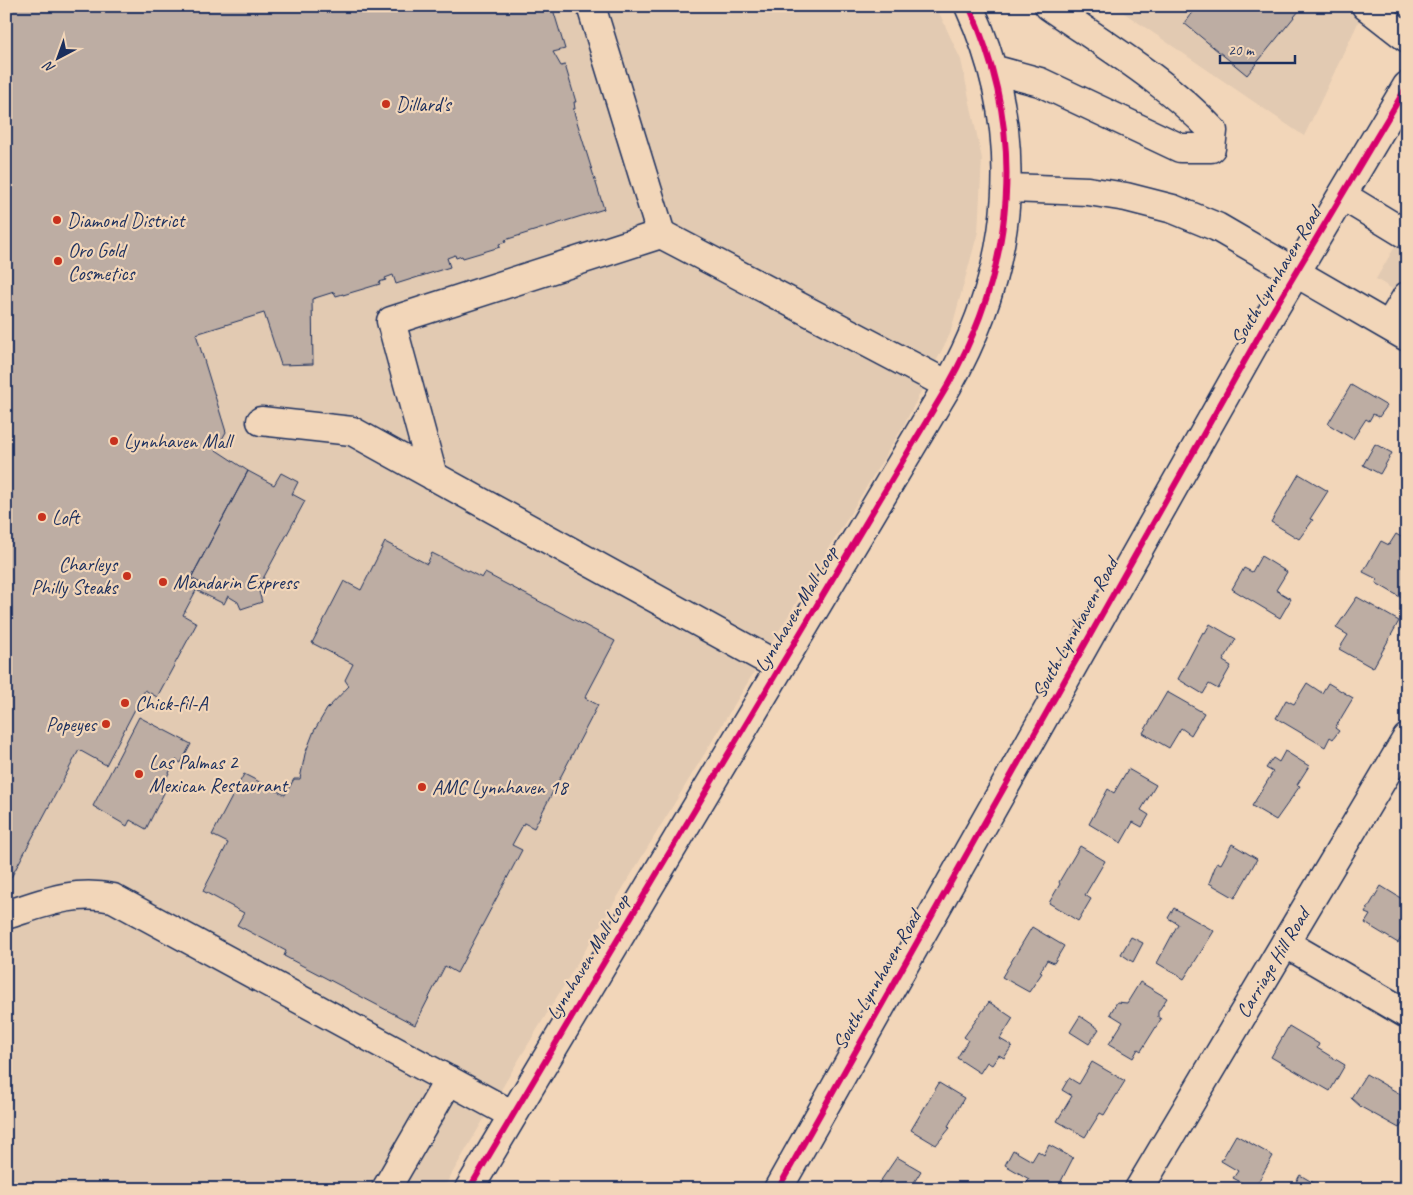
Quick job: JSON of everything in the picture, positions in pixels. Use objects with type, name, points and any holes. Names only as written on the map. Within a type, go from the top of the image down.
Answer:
[{"type":"street","points":[[591,6],[661,234],[948,385]]},
{"type":"street","name":"Lynnhaven Mall Loop","points":[[469,1189],[948,385],[974,332],[987,294],[1001,237],[1007,188],[1006,144],[1000,94],[979,29],[969,6]]},
{"type":"street","points":[[992,68],[1040,82],[1180,148],[1211,148],[1213,131],[1192,108],[1141,69],[1049,6]]},
{"type":"street","points":[[1366,6],[1407,38]]},
{"type":"street","name":"South Lynnhaven Road","points":[[778,1189],[1115,590],[1296,273],[1405,94]]},
{"type":"street","points":[[1007,188],[1088,191],[1126,197],[1172,209],[1217,227],[1398,331],[1407,296]]},
{"type":"street","points":[[1342,196],[1407,235]]},
{"type":"street","points":[[434,476],[390,321],[661,234]]},
{"type":"street","points":[[261,421],[352,431],[780,667]]},
{"type":"street","name":"Carriage Hill Road","points":[[1139,1189],[1407,738]]},
{"type":"street","points":[[6,915],[64,896],[93,894],[113,898],[513,1115]]},
{"type":"street","points":[[1285,943],[1407,1014]]},
{"type":"street","points":[[386,1189],[449,1080]]},
{"type":"shaded area","name":"Lynnhaven Mall","points":[[6,6],[936,6],[961,60],[982,159],[978,232],[950,334],[904,425],[515,1066],[443,1189],[6,1189]]},
{"type":"shaded area","points":[[1114,6],[1366,6],[1304,136]]},
{"type":"shaded area","points":[[1407,226],[1407,298],[1376,279]]},
{"type":"building","name":"Lynnhaven Mall","points":[[6,6],[552,6],[565,49],[553,52],[561,66],[565,65],[576,102],[574,102],[575,109],[573,109],[604,209],[505,240],[506,242],[499,244],[500,247],[463,258],[462,256],[456,258],[455,255],[447,258],[450,267],[396,284],[393,275],[379,282],[380,284],[343,295],[336,296],[334,292],[312,299],[313,364],[281,365],[264,313],[196,334],[226,432],[216,450],[248,471],[191,578],[200,583],[183,615],[197,623],[157,697],[145,690],[106,765],[79,750],[6,887]]},
{"type":"building","points":[[1197,6],[1303,6],[1247,75],[1184,23]]},
{"type":"building","points":[[1351,385],[1387,406],[1379,417],[1373,414],[1369,421],[1366,419],[1353,439],[1328,424]]},
{"type":"building","points":[[1375,444],[1392,453],[1380,474],[1363,465]]},
{"type":"building","points":[[248,471],[274,485],[281,473],[298,482],[292,494],[305,501],[258,588],[262,602],[241,609],[238,602],[228,596],[224,604],[196,590],[200,583],[191,578]]},
{"type":"building","points":[[1299,474],[1328,491],[1310,519],[1313,520],[1299,539],[1271,522]]},
{"type":"building","points":[[1407,527],[1407,601],[1376,583],[1377,579],[1363,572],[1381,541],[1389,545],[1396,534],[1401,537]]},
{"type":"building","name":"AMC Lynnhaven 18","points":[[385,542],[427,564],[432,553],[482,578],[485,573],[615,641],[585,698],[598,705],[534,828],[524,823],[512,845],[522,850],[457,973],[445,966],[415,1025],[284,956],[286,951],[237,925],[244,913],[203,891],[228,843],[212,835],[244,774],[285,795],[294,779],[300,779],[305,754],[314,731],[327,709],[349,686],[345,680],[353,664],[312,643],[344,581],[361,590]]},
{"type":"building","points":[[1261,556],[1287,572],[1276,590],[1291,599],[1280,618],[1232,589],[1244,568],[1252,572]]},
{"type":"building","points":[[1357,597],[1399,621],[1373,668],[1339,649],[1348,635],[1336,628]]},
{"type":"building","points":[[1210,624],[1236,639],[1223,661],[1231,666],[1218,689],[1209,684],[1203,694],[1178,679],[1203,632],[1205,633]]},
{"type":"building","points":[[1307,683],[1322,693],[1328,683],[1353,698],[1335,728],[1339,731],[1333,739],[1330,737],[1325,747],[1276,718],[1286,700],[1294,704]]},
{"type":"building","points":[[1167,692],[1204,713],[1191,735],[1181,728],[1169,748],[1143,733]]},
{"type":"building","name":"Las Palmas 2 Mexican Restaurant","points":[[139,717],[191,744],[181,763],[176,760],[162,786],[166,789],[146,829],[130,820],[127,826],[93,806]]},
{"type":"building","points":[[1285,751],[1309,766],[1297,785],[1300,786],[1276,820],[1252,806],[1273,772],[1266,768],[1273,758],[1279,762]]},
{"type":"building","points":[[1128,769],[1156,785],[1141,810],[1149,815],[1142,827],[1133,822],[1121,843],[1089,824],[1108,789],[1114,793]]},
{"type":"building","points":[[1232,844],[1257,859],[1235,898],[1209,883],[1217,862],[1221,864]]},
{"type":"building","points":[[1080,846],[1105,861],[1085,895],[1091,899],[1078,921],[1049,903]]},
{"type":"building","points":[[1381,886],[1407,902],[1407,928],[1398,943],[1365,923],[1370,915],[1365,913]]},
{"type":"building","points":[[1174,908],[1214,931],[1184,979],[1157,963],[1178,924],[1168,918]]},
{"type":"building","points":[[1032,927],[1064,946],[1054,963],[1047,960],[1040,972],[1042,973],[1029,992],[1002,977]]},
{"type":"building","points":[[1131,937],[1143,943],[1133,962],[1121,954]]},
{"type":"building","points":[[1140,982],[1167,998],[1158,1012],[1158,1017],[1161,1019],[1141,1051],[1138,1049],[1133,1058],[1109,1044],[1123,1022],[1110,1014],[1117,1002],[1127,1003]]},
{"type":"building","points":[[989,1002],[1013,1018],[1000,1039],[1012,1046],[1004,1058],[999,1055],[992,1065],[987,1062],[980,1073],[957,1058],[968,1040],[964,1037]]},
{"type":"building","points":[[1080,1016],[1099,1029],[1089,1044],[1070,1032]]},
{"type":"building","points":[[1289,1026],[1319,1044],[1317,1048],[1345,1065],[1330,1091],[1271,1057]]},
{"type":"building","points":[[1092,1062],[1125,1081],[1104,1115],[1100,1113],[1085,1137],[1057,1121],[1072,1096],[1062,1090],[1069,1078],[1079,1084]]},
{"type":"building","points":[[1366,1074],[1407,1098],[1407,1117],[1399,1128],[1361,1107],[1351,1098]]},
{"type":"building","points":[[939,1083],[964,1098],[948,1126],[950,1128],[936,1145],[911,1130]]},
{"type":"building","points":[[1236,1135],[1273,1156],[1254,1189],[1233,1178],[1238,1171],[1221,1161]]},
{"type":"building","points":[[1049,1145],[1073,1158],[1057,1189],[1023,1189],[1029,1179],[1005,1165],[1013,1150],[1032,1161],[1038,1151],[1044,1155]]},
{"type":"building","points":[[897,1157],[921,1171],[910,1189],[875,1189]]},
{"type":"building","points":[[1300,1175],[1324,1189],[1292,1189]]},
{"type":"cycle path","points":[[469,1189],[948,385],[971,339],[988,293],[1000,245],[1006,198],[1006,150],[1000,102],[988,54],[969,6]]},
{"type":"cycle path","points":[[778,1189],[1270,316],[1407,86]]},
{"type":"place","name":"Dillard's","points":[[386,104]]},
{"type":"place","name":"Diamond District","points":[[57,220]]},
{"type":"place","name":"Oro Gold Cosmetics","points":[[58,261]]},
{"type":"place","name":"Lynnhaven Mall","points":[[114,441]]},
{"type":"place","name":"Loft","points":[[42,517]]},
{"type":"place","name":"Charleys Philly Steaks","points":[[127,576]]},
{"type":"place","name":"Mandarin Express","points":[[163,582]]},
{"type":"place","name":"Chick-fil-A","points":[[125,703]]},
{"type":"place","name":"Popeyes","points":[[106,724]]},
{"type":"place","name":"Las Palmas 2 Mexican Restaurant","points":[[139,774]]},
{"type":"place","name":"AMC Lynnhaven 18","points":[[422,787]]}]
